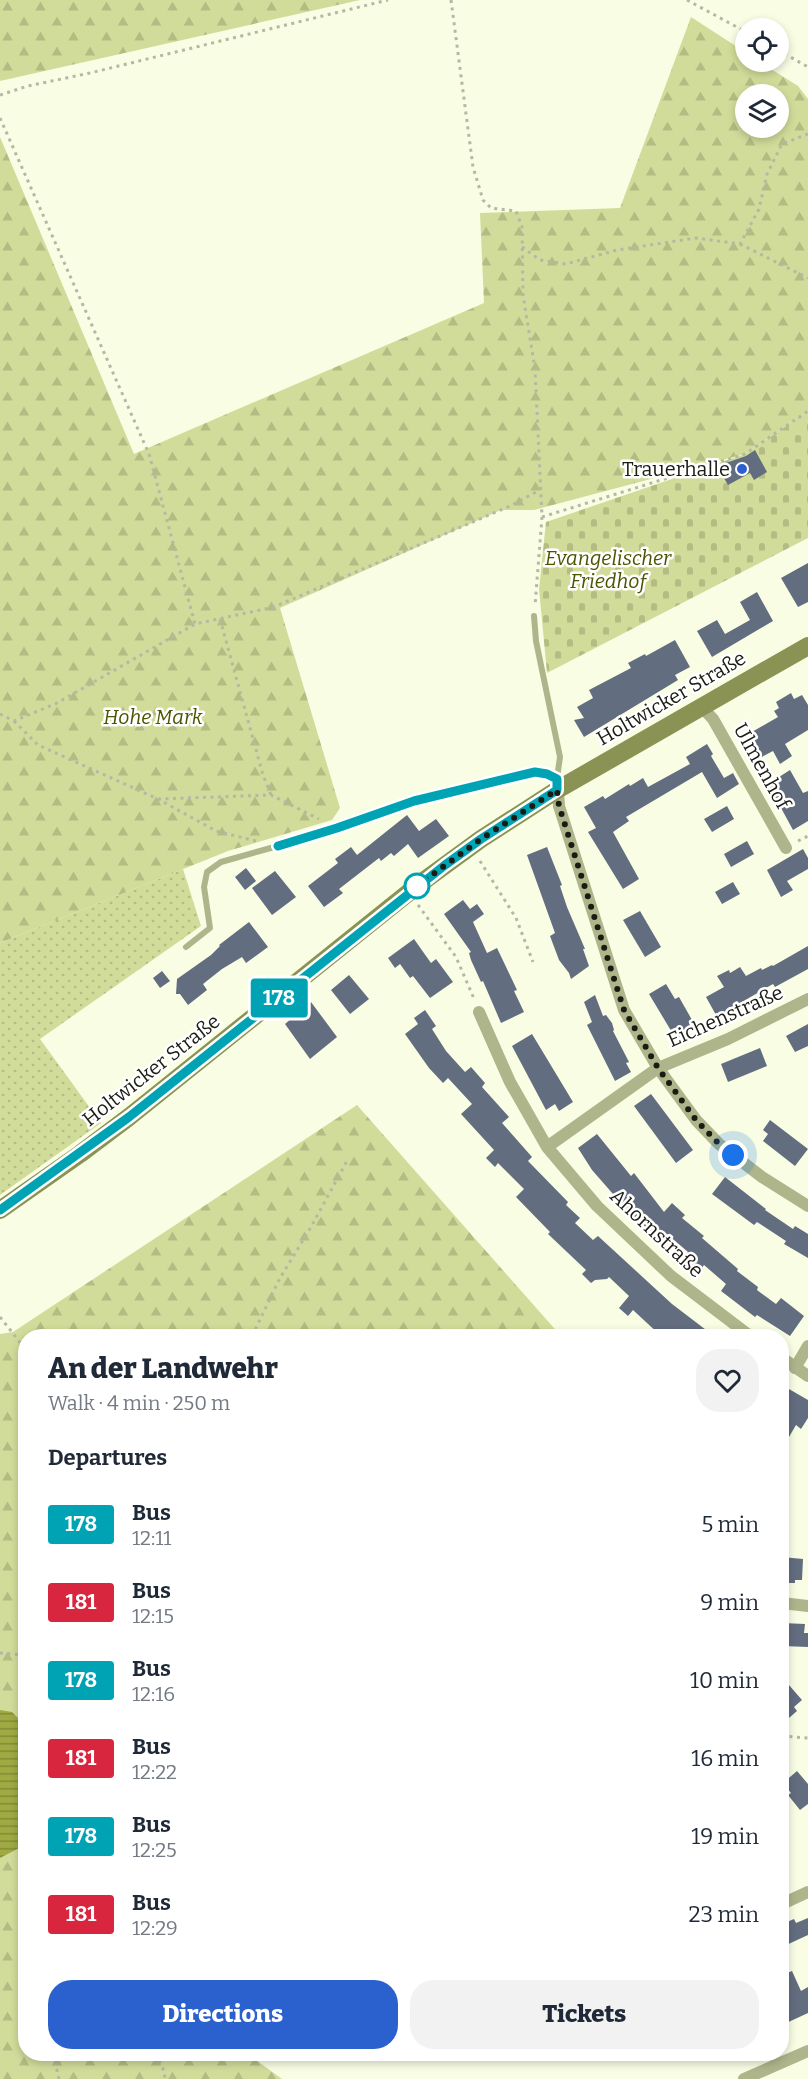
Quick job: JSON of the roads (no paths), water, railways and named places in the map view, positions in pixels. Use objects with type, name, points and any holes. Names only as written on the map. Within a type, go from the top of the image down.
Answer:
[{"type":"street","name":"Holtwicker Straße","points":[[0,1210],[129,1117],[450,861],[557,785],[808,646]]},
{"type":"street","name":"Ulmenhof","points":[[701,706],[713,719],[786,848]]},
{"type":"street","points":[[278,846],[414,801],[535,772],[547,774],[557,785],[559,806],[624,1010],[658,1068],[696,1120],[719,1144],[762,1177],[808,1206]]},
{"type":"street","name":"Eichenstraße","points":[[658,1068],[728,1039],[808,999]]},
{"type":"street","name":"Ahornstraße","points":[[479,1012],[510,1082],[547,1147],[597,1206],[663,1268],[741,1329]]},
{"type":"street","points":[[547,1147],[658,1068]]},
{"type":"street","points":[[795,1368],[808,1346]]},
{"type":"street","points":[[789,1363],[808,1376]]},
{"type":"street","points":[[789,1604],[808,1606]]},
{"type":"street","points":[[789,1901],[808,1892]]},
{"type":"street","points":[[789,2059],[808,2051]]},
{"type":"street","points":[[744,2079],[785,2061]]},
{"type":"lane","points":[[534,616],[536,641],[561,757],[557,785]]},
{"type":"lane","points":[[186,947],[210,928],[204,887],[207,872],[220,862],[278,846]]},
{"type":"place","name":"Trauerhalle","points":[[742,469]]},
{"type":"park label","name":"Evangelischer Friedhof","points":[[608,570]]},
{"type":"park label","name":"Hohe Mark","points":[[153,717]]}]
